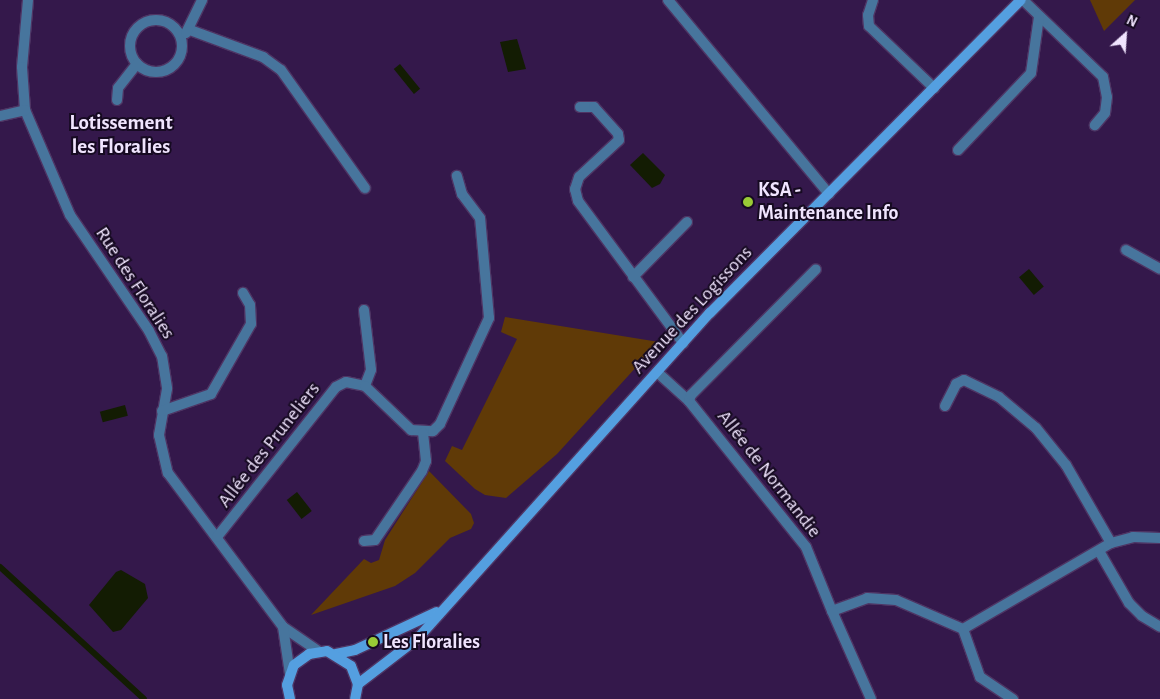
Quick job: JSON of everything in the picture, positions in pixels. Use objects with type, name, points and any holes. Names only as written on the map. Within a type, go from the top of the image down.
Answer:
[{"type":"main road","name":"Avenue des Logissons","points":[[358,684],[418,638],[440,610],[479,571],[682,343],[1022,0]]},
{"type":"main road","name":"Avenue des Logissons","points":[[336,654],[355,650],[440,610]]},
{"type":"main road","points":[[290,699],[290,674],[301,658],[318,651],[336,654],[351,666],[358,684],[355,699]]},
{"type":"street","name":"Rue des Floralies","points":[[28,0],[23,52],[25,110],[70,215],[149,331],[162,356],[166,389],[159,435],[168,473],[283,627],[318,651]]},
{"type":"street","points":[[180,36],[190,30],[202,0]]},
{"type":"street","points":[[668,0],[829,194]]},
{"type":"street","points":[[873,0],[868,14],[869,26],[934,88]]},
{"type":"street","points":[[1022,0],[1103,77],[1107,97],[1105,113],[1095,125]]},
{"type":"street","points":[[958,150],[1032,73],[1039,17]]},
{"type":"street","points":[[161,21],[169,24],[180,36],[180,54],[170,68],[152,72],[137,64],[130,49],[133,33],[145,22],[161,21]]},
{"type":"street","points":[[190,30],[263,57],[281,70],[366,188]]},
{"type":"street","points":[[118,100],[118,88],[137,64]]},
{"type":"street","points":[[580,107],[594,107],[618,134],[619,140],[579,178],[575,189],[578,200],[682,343]]},
{"type":"street","points":[[0,116],[25,110]]},
{"type":"street","points":[[364,310],[371,370],[365,386],[411,430],[423,433],[433,431],[440,424],[490,318],[480,218],[462,194],[457,176]]},
{"type":"street","points":[[633,277],[687,222]]},
{"type":"street","points":[[1126,250],[1160,268]]},
{"type":"street","points":[[689,401],[691,395],[816,269]]},
{"type":"street","points":[[162,411],[211,394],[251,324],[250,305],[243,293]]},
{"type":"street","name":"Allée de Normandie","points":[[657,372],[689,401],[806,547],[871,699]]},
{"type":"street","points":[[946,406],[956,384],[964,380],[999,396],[1036,428],[1066,465],[1111,543]]},
{"type":"street","name":"Allée des Pruneliers","points":[[217,537],[336,388],[346,382],[365,386]]},
{"type":"street","points":[[364,541],[375,540],[422,471],[426,461],[423,433]]},
{"type":"street","points":[[963,629],[1111,543],[1133,537],[1160,538]]},
{"type":"street","points":[[1099,551],[1129,603],[1142,616],[1160,627]]},
{"type":"street","points":[[832,611],[867,598],[896,600],[963,629],[980,677],[1013,699]]},
{"type":"street","name":"Rue des Floralies","points":[[283,627],[290,674]]},
{"type":"shaded area","points":[[1090,0],[1135,0],[1104,31]]},
{"type":"shaded area","points":[[517,39],[526,69],[508,72],[500,42]]},
{"type":"shaded area","points":[[400,64],[420,89],[414,94],[394,69]]},
{"type":"shaded area","points":[[643,153],[665,175],[660,184],[652,188],[630,165]]},
{"type":"shaded area","points":[[1029,269],[1044,287],[1034,295],[1019,277]]},
{"type":"shaded area","points":[[505,317],[659,342],[557,454],[506,498],[485,495],[475,489],[445,461],[452,446],[462,450],[517,339],[501,332]]},
{"type":"shaded area","points":[[125,405],[128,416],[103,422],[100,412]]},
{"type":"shaded area","points":[[429,471],[471,514],[474,523],[471,529],[450,538],[415,573],[395,586],[311,615],[364,559],[371,563],[379,560],[385,540]]},
{"type":"shaded area","points":[[297,492],[312,511],[302,519],[287,500]]},
{"type":"shaded area","points":[[121,570],[145,584],[148,598],[121,630],[113,632],[89,605],[116,572]]},
{"type":"waterway","points":[[0,567],[144,699]]},
{"type":"place","name":"KSA - Maintenance Info","points":[[748,202]]},
{"type":"place","name":"Les Floralies","points":[[373,642]]},
{"type":"district","name":"Lotissement les Floralies","points":[[121,135]]}]
